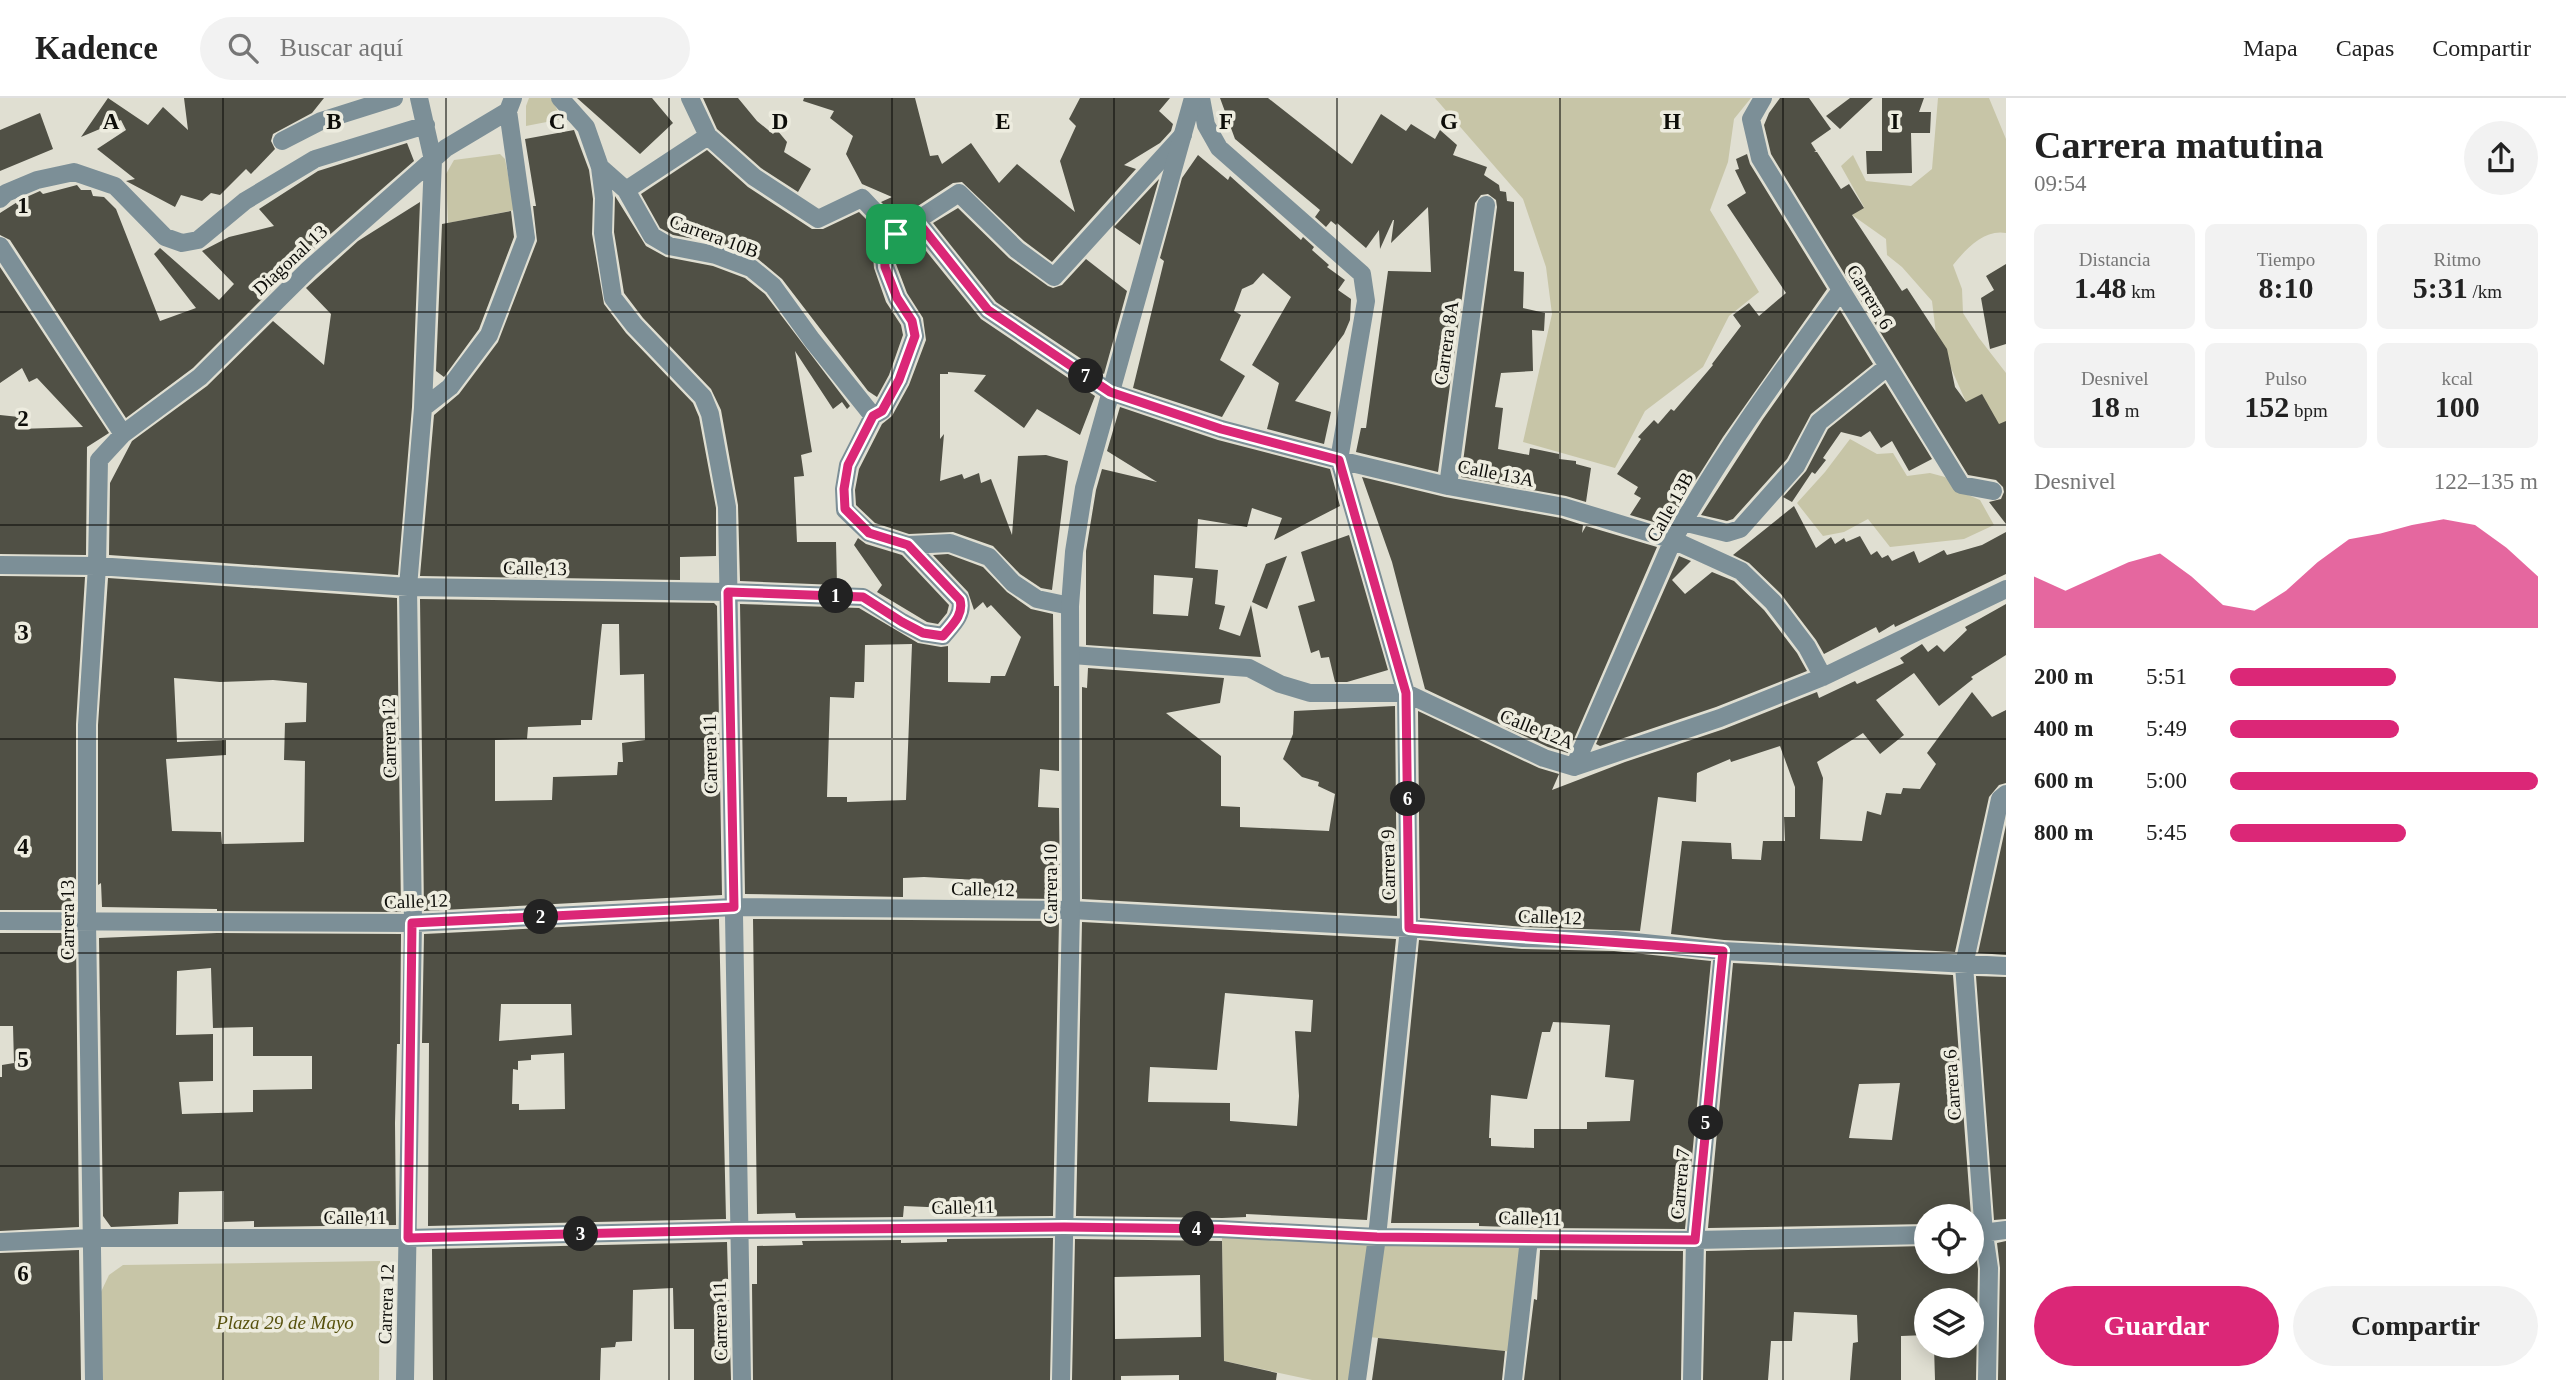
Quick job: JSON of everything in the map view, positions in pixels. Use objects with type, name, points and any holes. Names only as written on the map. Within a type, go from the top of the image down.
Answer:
[{"type":"street","points":[[282,141],[321,121],[394,98]]},
{"type":"street","name":"Carrera 12","points":[[404,1380],[412,923],[408,587],[423,408],[433,160],[419,98]]},
{"type":"street","name":"Carrera 11","points":[[560,98],[586,127],[600,167],[604,198],[603,233],[613,298],[634,325],[703,397],[710,414],[727,507],[742,1380]]},
{"type":"street","points":[[690,98],[708,136],[754,177],[818,219],[862,198],[896,234]]},
{"type":"street","name":"Carrera 10","points":[[1061,1380],[1071,911],[1070,607],[1074,552],[1084,488],[1193,98]]},
{"type":"street","name":"Carrera 9","points":[[1201,98],[1206,125],[1219,148],[1362,274],[1366,301],[1339,460],[1406,693],[1409,928],[1377,1237],[1357,1380]]},
{"type":"street","name":"Carrera 6","points":[[1763,98],[1751,119],[1760,158],[1961,485],[1993,491]]},
{"type":"street","points":[[423,408],[450,387],[489,335],[526,238],[510,104]]},
{"type":"street","name":"Diagonal 13","points":[[99,460],[123,434],[200,377],[309,269],[446,148],[510,104]]},
{"type":"street","points":[[0,199],[6,193],[37,180],[74,172],[115,186],[165,237],[182,243],[198,240],[246,201],[315,159],[426,125]]},
{"type":"street","points":[[1070,607],[1037,599],[1013,583],[989,557],[950,543],[908,545],[869,533],[845,509],[844,489],[848,465],[873,416],[882,411],[894,390],[915,336],[912,321],[897,298],[885,267],[884,246],[896,234],[959,193],[1017,250],[1054,277],[1183,135]]},
{"type":"street","points":[[626,190],[708,136]]},
{"type":"street","name":"Carrera 11","points":[[600,167],[626,190]]},
{"type":"street","name":"Carrera 10B","points":[[626,190],[652,236],[669,246],[716,255],[751,268],[773,286],[873,416]]},
{"type":"street","name":"Carrera 8A","points":[[1448,486],[1486,205]]},
{"type":"street","points":[[918,222],[988,310],[1110,392]]},
{"type":"street","points":[[0,246],[123,434]]},
{"type":"street","name":"Calle 13B","points":[[1574,767],[1683,522],[1738,432],[1841,290]]},
{"type":"street","points":[[1683,522],[1727,533],[1740,529],[1796,466],[1819,422],[1887,368]]},
{"type":"street","name":"Calle 13A","points":[[1110,392],[1221,429],[1448,486],[1564,507],[1673,540],[1741,571],[1773,602],[1807,647],[1823,677]]},
{"type":"street","name":"Carrera 13","points":[[94,1380],[87,922],[87,725],[97,566],[99,460]]},
{"type":"street","name":"Calle 13","points":[[0,565],[97,566],[408,587],[863,597],[923,633],[943,636],[957,619],[962,608],[960,600],[908,545]]},
{"type":"street","name":"Calle 12A","points":[[1072,654],[1249,668],[1280,684],[1310,693],[1406,693],[1544,758],[1574,767],[1720,718],[1823,677],[2006,589]]},
{"type":"street","name":"Carrera 6","points":[[1976,1204],[1964,965],[2000,799],[2006,794]]},
{"type":"street","name":"Calle 12","points":[[0,921],[412,923],[734,907],[1071,911],[1409,928],[1523,938],[1615,940],[1723,951],[2006,966]]},
{"type":"street","name":"Carrera 7","points":[[1692,1380],[1695,1240],[1723,951]]},
{"type":"street","name":"Calle 11","points":[[0,1242],[92,1238],[408,1238],[740,1230],[1064,1227],[1530,1239],[1695,1240],[1914,1235]]},
{"type":"street","points":[[1984,1233],[2006,1230]]},
{"type":"street","points":[[1513,1380],[1530,1239]]},
{"type":"street","name":"Carrera 6","points":[[1984,1253],[1989,1268],[1987,1380]]},
{"type":"street","points":[[1989,1268],[2006,1276]]},
{"type":"green space","points":[[529,98],[551,98],[562,119],[526,126],[526,106]]},
{"type":"green space","points":[[1435,98],[1751,98],[1734,119],[1728,162],[1710,210],[1759,292],[1729,316],[1703,367],[1645,411],[1615,468],[1523,442],[1552,314],[1546,267],[1523,199]]},
{"type":"green space","points":[[1938,98],[1989,98],[2006,139],[2006,233],[1983,237],[1953,265],[1962,289],[1963,313],[2006,373],[2006,426],[1988,430],[1966,402],[1936,334],[1932,301],[1902,267],[1887,255],[1886,239],[1852,215],[1864,207],[1841,166],[1853,155],[1866,181],[1911,186],[1932,169]]},
{"type":"green space","points":[[500,154],[505,159],[515,210],[448,223],[446,174],[454,160]]},
{"type":"green space","points":[[1850,439],[1877,454],[1893,453],[1907,476],[1930,473],[1945,477],[1961,492],[1980,500],[1994,525],[1964,539],[1890,547],[1868,519],[1844,532],[1823,536],[1797,503]]},
{"type":"green space","points":[[1222,1236],[1532,1242],[1514,1352],[1369,1337],[1362,1380],[1312,1380],[1224,1361]]},
{"type":"green space","name":"Plaza 29 de Mayo","points":[[380,1261],[379,1380],[103,1380],[100,1294],[109,1275],[123,1265]]},
{"type":"building","points":[[108,98],[148,125],[163,107],[188,130],[184,98],[324,98],[312,113],[273,134],[271,141],[275,149],[251,174],[246,169],[220,195],[211,193],[202,201],[181,195],[175,207],[126,181],[135,179],[97,149],[126,130],[121,120],[81,137]]},
{"type":"building","points":[[577,98],[652,98],[673,123],[640,154]]},
{"type":"building","points":[[703,98],[738,98],[757,121],[773,134],[777,130],[787,142],[784,152],[811,169],[798,192],[761,168],[717,129]]},
{"type":"building","points":[[804,98],[915,98],[930,156],[938,155],[942,164],[971,143],[999,183],[1017,164],[1075,212],[1060,161],[1076,126],[1069,119],[1080,98],[1170,98],[1159,111],[1173,124],[1171,131],[1160,143],[1124,165],[1136,169],[1052,262],[1024,241],[962,182],[953,183],[898,219],[881,202],[892,197],[862,184],[846,154],[853,136],[830,118],[834,111],[803,101]]},
{"type":"building","points":[[1220,98],[1268,98],[1352,164],[1381,114],[1406,131],[1411,124],[1435,139],[1440,130],[1457,145],[1453,155],[1487,167],[1484,175],[1499,185],[1500,191],[1506,192],[1507,201],[1514,202],[1514,271],[1524,272],[1523,308],[1545,313],[1544,331],[1532,330],[1533,371],[1501,373],[1495,407],[1503,408],[1498,449],[1529,455],[1530,448],[1559,454],[1559,459],[1576,461],[1576,464],[1591,468],[1586,502],[1461,477],[1497,207],[1496,200],[1488,194],[1481,195],[1475,203],[1438,472],[1356,452],[1361,428],[1366,428],[1388,271],[1431,272],[1428,207],[1391,243],[1394,220],[1380,249],[1379,230],[1366,248],[1337,223],[1336,225],[1331,221],[1326,227],[1315,217],[1320,210],[1235,139]]},
{"type":"building","points":[[1780,98],[1809,98],[1831,129],[1811,143],[1816,151],[1814,152],[1817,152],[1841,189],[1849,184],[1864,208],[1852,215],[1902,291],[1907,288],[1947,349],[1955,387],[1966,402],[1982,394],[1999,424],[2006,421],[2006,524],[1989,502],[2001,499],[2003,487],[1996,480],[1968,475],[1771,154],[1764,125]]},
{"type":"building","points":[[1850,98],[1873,98],[1840,129],[1826,116]]},
{"type":"building","points":[[1882,98],[1924,98],[1919,112],[1931,112],[1930,133],[1911,133],[1912,173],[1867,174],[1866,151],[1882,151]]},
{"type":"building","points":[[40,113],[53,149],[0,171],[0,130]]},
{"type":"building","points":[[574,130],[589,170],[593,199],[592,234],[604,304],[626,333],[693,403],[699,417],[716,508],[716,556],[680,557],[680,580],[420,576],[434,415],[459,394],[498,342],[537,241],[533,206],[536,206],[525,139]]},
{"type":"building","points":[[407,143],[414,161],[301,260],[193,368],[126,418],[10,240],[0,235],[0,213],[22,199],[40,191],[43,194],[77,185],[81,190],[91,190],[93,196],[104,197],[116,209],[160,321],[196,308],[154,254],[160,248],[219,300],[234,284],[202,251],[229,237],[274,226],[259,209],[318,171]]},
{"type":"building","points":[[707,150],[748,187],[812,229],[823,229],[859,212],[880,233],[872,243],[874,268],[886,302],[901,325],[903,335],[889,375],[877,397],[868,391],[782,279],[758,259],[720,244],[673,235],[660,228],[641,194]]},
{"type":"building","points":[[1747,154],[1750,164],[1827,289],[1723,437],[1667,526],[1630,515],[1641,498],[1634,494],[1638,487],[1617,474],[1641,439],[1638,437],[1654,420],[1658,424],[1671,409],[1674,411],[1713,365],[1741,326],[1733,315],[1749,303],[1759,316],[1786,293],[1727,205],[1746,193],[1735,170],[1739,169],[1736,159]]},
{"type":"building","points":[[1198,155],[1228,180],[1230,176],[1301,240],[1303,237],[1314,247],[1312,250],[1329,265],[1327,267],[1345,280],[1338,290],[1351,299],[1350,320],[1344,334],[1295,401],[1331,412],[1324,444],[1267,429],[1279,383],[1252,365],[1291,297],[1263,273],[1253,284],[1242,289],[1234,311],[1241,315],[1220,360],[1245,376],[1222,417],[1133,388],[1164,261],[1160,258],[1182,178]]},
{"type":"building","points":[[1159,179],[1140,245],[1114,227]]},
{"type":"building","points":[[615,196],[646,246],[666,257],[713,266],[745,278],[765,294],[850,406],[847,409],[842,402],[833,409],[795,351],[812,452],[801,455],[804,476],[794,477],[797,542],[836,542],[837,585],[740,581],[738,505],[721,410],[711,389],[643,318],[624,293],[614,232]]},
{"type":"building","points":[[420,202],[412,407],[398,575],[109,555],[110,483],[132,441],[207,386],[273,321],[324,365],[331,314],[306,288],[358,241]]},
{"type":"building","points":[[958,208],[1009,258],[1048,286],[1053,288],[1062,285],[1086,259],[1127,291],[1104,374],[996,302],[933,223]]},
{"type":"building","points":[[511,211],[514,237],[479,329],[444,377],[436,371],[442,224]]},
{"type":"building","points":[[914,236],[981,319],[1095,396],[1080,435],[1037,409],[1024,428],[974,391],[986,375],[948,372],[940,374],[940,439],[944,434],[940,481],[962,474],[964,479],[979,473],[981,483],[991,479],[1012,535],[1018,456],[1046,455],[1068,461],[1052,590],[1041,588],[1020,574],[993,546],[953,532],[909,534],[875,523],[856,505],[855,490],[859,469],[882,424],[892,416],[909,385],[926,340],[923,318],[907,293],[896,264],[895,251]]},
{"type":"building","points":[[2006,264],[2006,344],[1990,349],[1981,298],[1994,290],[1986,276]]},
{"type":"building","points":[[0,267],[109,433],[87,447],[86,555],[0,554],[0,415],[19,417],[18,429],[83,427],[37,378],[29,382],[22,368],[0,383]]},
{"type":"building","points":[[1840,310],[1873,364],[1811,414],[1787,459],[1733,519],[1727,521],[1701,515],[1763,419]]},
{"type":"building","points":[[1885,383],[1932,459],[1909,471],[1892,441],[1881,448],[1870,431],[1861,437],[1841,432],[1823,458],[1826,460],[1815,474],[1812,472],[1792,502],[1783,497],[1806,471],[1828,429]]},
{"type":"building","points":[[1120,407],[1218,440],[1330,469],[1340,506],[1274,540],[1282,518],[1252,508],[1247,527],[1198,519],[1195,568],[1218,570],[1215,604],[1225,606],[1219,629],[1240,636],[1251,605],[1261,657],[1086,645],[1086,551],[1102,469],[1157,482],[1107,451]],"holes":[[[1154,575],[1193,578],[1188,616],[1153,614]]]},
{"type":"building","points":[[1362,477],[1445,497],[1561,518],[1583,525],[1582,533],[1586,526],[1657,547],[1568,753],[1548,747],[1425,689],[1392,562]]},
{"type":"building","points":[[1794,506],[1816,548],[1831,537],[1835,544],[1844,538],[1846,542],[1860,536],[1871,555],[1877,551],[1882,558],[1888,555],[1892,561],[1914,551],[1919,563],[1944,550],[1947,555],[1982,545],[2006,532],[2006,574],[1895,627],[1894,624],[1879,633],[1876,627],[1824,654],[1781,594],[1749,563],[1733,555]]},
{"type":"building","points":[[1349,535],[1388,670],[1347,682],[1335,682],[1329,657],[1321,658],[1319,650],[1311,653],[1298,606],[1315,601],[1301,552]]},
{"type":"building","points":[[858,538],[866,544],[902,555],[949,605],[947,613],[938,624],[927,622],[877,592],[882,585],[854,545]]},
{"type":"building","points":[[948,554],[983,567],[1007,592],[1031,609],[1053,614],[1054,686],[1059,686],[1059,771],[1040,769],[1038,807],[1059,808],[1060,899],[976,898],[977,880],[924,877],[903,878],[903,897],[745,894],[740,604],[859,608],[918,643],[948,646],[948,682],[990,683],[991,676],[1005,676],[1021,637],[991,605],[987,608],[983,602],[974,610],[968,592],[933,555]],"holes":[[[912,644],[906,800],[847,802],[847,797],[827,797],[830,697],[854,698],[855,682],[864,682],[865,645]]]},
{"type":"building","points":[[1287,556],[1267,609],[1252,602],[1266,564]]},
{"type":"building","points":[[1679,556],[1691,561],[1672,580],[1685,594],[1712,572],[1734,581],[1764,610],[1797,653],[1807,671],[1716,707],[1600,746],[1596,744]]},
{"type":"building","points":[[0,576],[85,577],[76,724],[76,900],[62,910],[0,910]]},
{"type":"building","points":[[108,578],[397,598],[401,912],[102,907],[101,883],[98,885],[98,725]],"holes":[[[174,678],[220,682],[273,680],[307,683],[306,722],[285,723],[284,760],[305,761],[304,842],[222,844],[221,832],[172,831],[166,759],[226,755],[226,740],[177,742]]]},
{"type":"building","points":[[420,599],[714,603],[717,606],[722,895],[424,911]],"holes":[[[602,624],[619,624],[620,675],[644,674],[645,740],[622,743],[623,762],[618,762],[617,775],[553,777],[552,800],[495,801],[495,740],[527,739],[528,727],[581,725],[581,720],[592,720]]]},
{"type":"building","points":[[2006,604],[2006,655],[1971,677],[1973,679],[1939,706],[1914,673],[1876,700],[1904,735],[1880,754],[1863,733],[1817,762],[1823,778],[1820,839],[1862,841],[1867,811],[1881,815],[1886,793],[1901,794],[1903,788],[1920,789],[1936,764],[1927,753],[1972,692],[1992,717],[2006,710],[2006,783],[1999,785],[1989,797],[1955,952],[1724,940],[1671,934],[1682,841],[1731,843],[1732,859],[1761,860],[1763,841],[1785,841],[1784,817],[1795,817],[1795,787],[1780,746],[1731,762],[1730,759],[1697,773],[1696,802],[1658,797],[1640,931],[1524,927],[1420,918],[1418,711],[1539,768],[1559,774],[1552,790],[1724,729],[1817,692],[1819,698],[1855,681],[1857,684],[1904,663],[1900,658],[1922,644],[1928,652],[1937,645],[1944,652],[1967,630],[1965,627]]},
{"type":"building","points":[[1088,668],[1224,678],[1220,703],[1166,713],[1221,756],[1221,806],[1240,807],[1240,827],[1329,831],[1335,794],[1318,786],[1319,782],[1302,777],[1283,759],[1293,734],[1294,711],[1395,706],[1397,916],[1082,899],[1082,687],[1087,688]]},
{"type":"building","points":[[2006,825],[2006,955],[1978,953]]},
{"type":"building","points":[[719,919],[726,1219],[428,1226],[429,1043],[422,1043],[424,934]],"holes":[[[501,1004],[571,1004],[572,1035],[499,1041]],[[564,1053],[565,1109],[519,1110],[519,1104],[512,1104],[513,1069],[518,1070],[518,1061],[531,1060],[531,1055]]]},
{"type":"building","points":[[753,919],[1059,921],[1053,1216],[950,1217],[950,1208],[904,1206],[903,1217],[796,1218],[795,1213],[757,1214]]},
{"type":"building","points":[[1082,922],[1396,939],[1367,1220],[1246,1214],[1246,1217],[1222,1218],[1076,1216]],"holes":[[[1225,993],[1313,1000],[1311,1032],[1295,1031],[1299,1096],[1297,1126],[1230,1121],[1230,1103],[1148,1102],[1150,1067],[1217,1070]]]},
{"type":"building","points":[[0,933],[74,933],[76,939],[79,1227],[0,1231],[0,1077],[2,1065],[14,1063],[13,1026],[0,1026]]},
{"type":"building","points":[[217,933],[401,934],[400,1044],[397,1044],[395,1123],[396,1225],[254,1227],[254,1221],[224,1222],[224,1191],[179,1192],[178,1224],[111,1227],[103,1216],[99,938]],"holes":[[[211,968],[213,1028],[253,1027],[253,1056],[312,1056],[312,1089],[253,1090],[253,1112],[182,1114],[179,1082],[213,1081],[213,1034],[176,1035],[177,971]]]},
{"type":"building","points":[[1419,940],[1522,949],[1614,951],[1711,961],[1685,1229],[1391,1223]],"holes":[[[1553,1022],[1610,1025],[1605,1077],[1634,1080],[1630,1121],[1587,1122],[1587,1129],[1534,1129],[1534,1148],[1491,1146],[1491,1095],[1527,1099],[1542,1032],[1550,1032]]]},
{"type":"building","points":[[1733,963],[1953,975],[1970,1204],[1914,1204],[1914,1224],[1708,1228]],"holes":[[[1900,1083],[1892,1140],[1849,1138],[1859,1084]]]},
{"type":"building","points":[[1976,976],[2006,977],[2006,1219],[1994,1220]]},
{"type":"building","points":[[1053,1238],[1050,1380],[753,1380],[752,1284],[757,1284],[757,1246],[803,1245],[802,1241],[901,1240],[901,1243],[947,1242],[947,1239]]},
{"type":"building","points":[[1075,1239],[1222,1241],[1224,1361],[1277,1373],[1276,1380],[1179,1380],[1179,1375],[1121,1376],[1121,1380],[1072,1380]],"holes":[[[1200,1275],[1201,1337],[1115,1339],[1114,1277]]]},
{"type":"building","points":[[2006,1241],[2006,1380],[1998,1380],[2000,1268],[1997,1243]]},
{"type":"building","points":[[727,1242],[731,1380],[694,1380],[694,1329],[674,1329],[673,1288],[633,1290],[632,1341],[616,1342],[615,1347],[601,1348],[600,1380],[433,1380],[432,1249]]},
{"type":"building","points":[[1914,1246],[1914,1274],[1978,1274],[1978,1288],[1914,1288],[1914,1336],[1901,1336],[1901,1380],[1850,1380],[1853,1343],[1858,1342],[1857,1315],[1794,1312],[1792,1341],[1771,1341],[1768,1380],[1703,1380],[1706,1251]]},
{"type":"building","points":[[79,1250],[81,1380],[0,1380],[0,1253]]},
{"type":"building","points":[[1540,1250],[1683,1251],[1681,1380],[1524,1380],[1534,1299],[1537,1300]]},
{"type":"building","points":[[1378,1338],[1505,1351],[1502,1380],[1372,1380]]},
{"type":"building","points":[[1934,1358],[1976,1358],[1976,1380],[1935,1380]]},
{"type":"route","points":[[918,222],[988,310],[1110,392],[1221,429],[1339,460],[1406,693],[1409,928],[1523,938],[1615,940],[1723,951],[1695,1240],[1377,1237],[1220,1229],[1064,1227],[736,1230],[408,1238],[412,923],[734,907],[728,592],[863,597],[923,633],[943,636],[957,619],[962,608],[960,600],[908,545],[869,533],[858,525],[845,509],[844,489],[848,465],[873,416],[882,411],[899,380],[915,336],[912,321],[897,298],[885,267],[884,246],[896,234],[918,222]]}]
